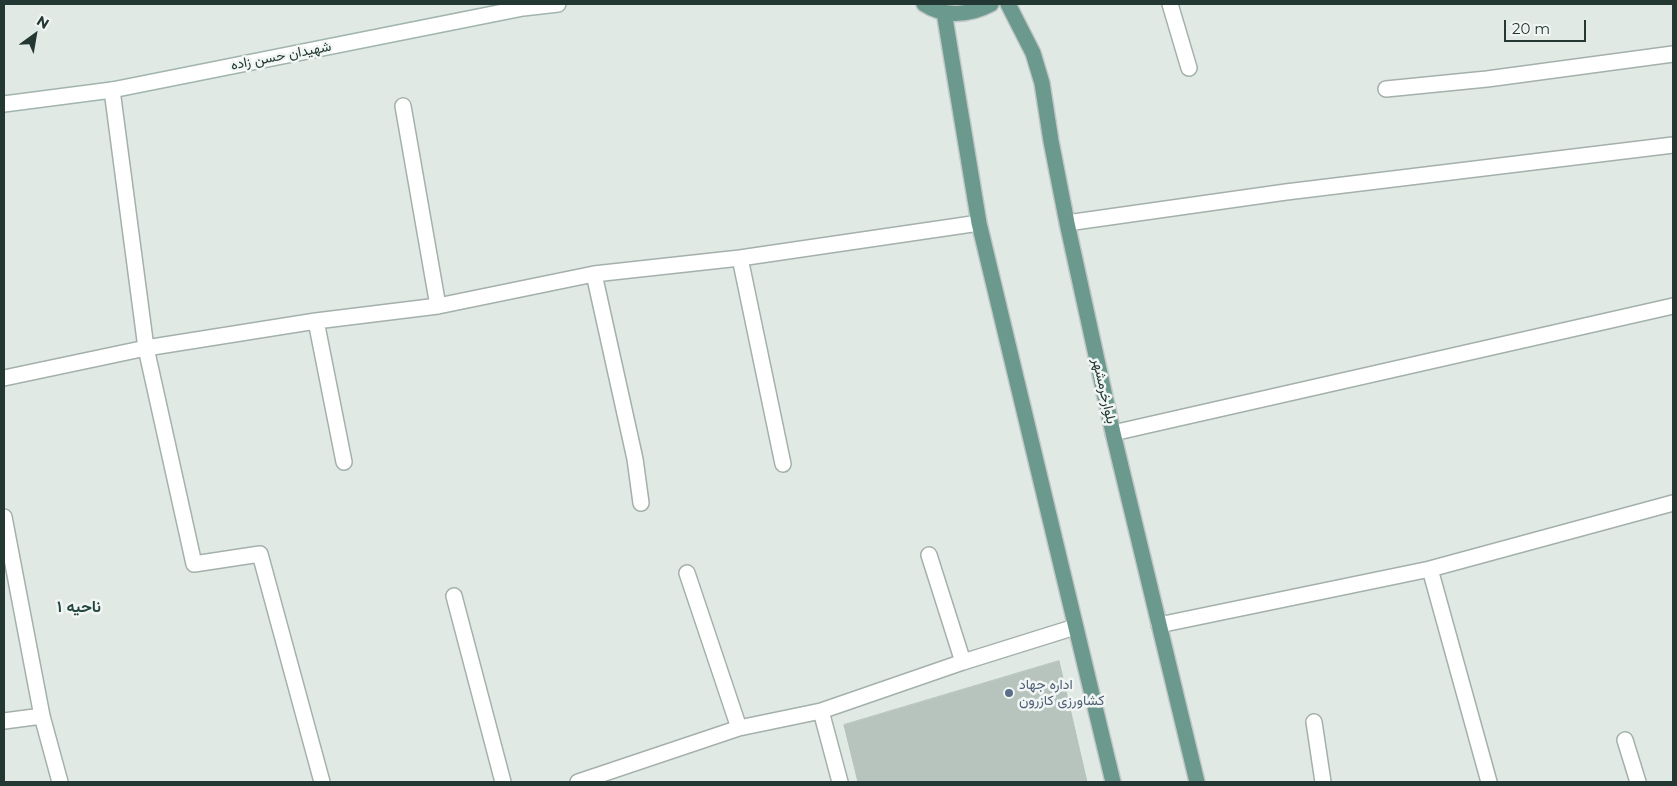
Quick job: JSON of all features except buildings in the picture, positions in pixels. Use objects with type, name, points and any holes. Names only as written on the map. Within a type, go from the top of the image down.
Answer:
[{"type":"main road","points":[[924,4],[944,12],[960,14],[976,11],[991,4]]},
{"type":"main road","name":"بلوارخرمشهر","points":[[1008,4],[1033,53],[1042,83],[1067,223],[1196,782]]},
{"type":"main road","points":[[944,12],[979,223],[1113,782]]},
{"type":"street","name":"شهیدان حسن زاده","points":[[4,104],[112,90],[523,6],[558,4]]},
{"type":"street","points":[[1170,4],[1189,68]]},
{"type":"street","points":[[1386,89],[1487,79],[1673,54]]},
{"type":"street","points":[[112,90],[146,348],[194,564],[260,554],[322,782]]},
{"type":"street","points":[[404,106],[438,306]]},
{"type":"street","points":[[1067,223],[1286,192],[1673,144]]},
{"type":"street","points":[[4,378],[146,348],[316,321],[438,306],[594,274],[740,258],[979,223]]},
{"type":"street","points":[[740,258],[783,464]]},
{"type":"street","points":[[594,274],[635,459],[641,503]]},
{"type":"street","points":[[1114,433],[1673,306]]},
{"type":"street","points":[[316,321],[344,462]]},
{"type":"street","points":[[1159,625],[1430,570],[1673,504]]},
{"type":"street","points":[[4,517],[42,716],[60,782]]},
{"type":"street","points":[[929,555],[963,662]]},
{"type":"street","points":[[1430,570],[1489,782]]},
{"type":"street","points":[[687,573],[739,728]]},
{"type":"street","points":[[454,596],[503,782]]},
{"type":"street","points":[[578,782],[739,728],[821,712],[963,662],[1075,628]]},
{"type":"street","points":[[821,712],[840,782]]},
{"type":"street","points":[[4,721],[42,716]]},
{"type":"street","points":[[1314,722],[1323,782]]},
{"type":"street","points":[[1625,740],[1638,782]]},
{"type":"place","name":"اداره جهاد کشاورزی کازرون","points":[[1009,693]]},
{"type":"district","name":"ناحیه ۱","points":[[79,607]]}]
